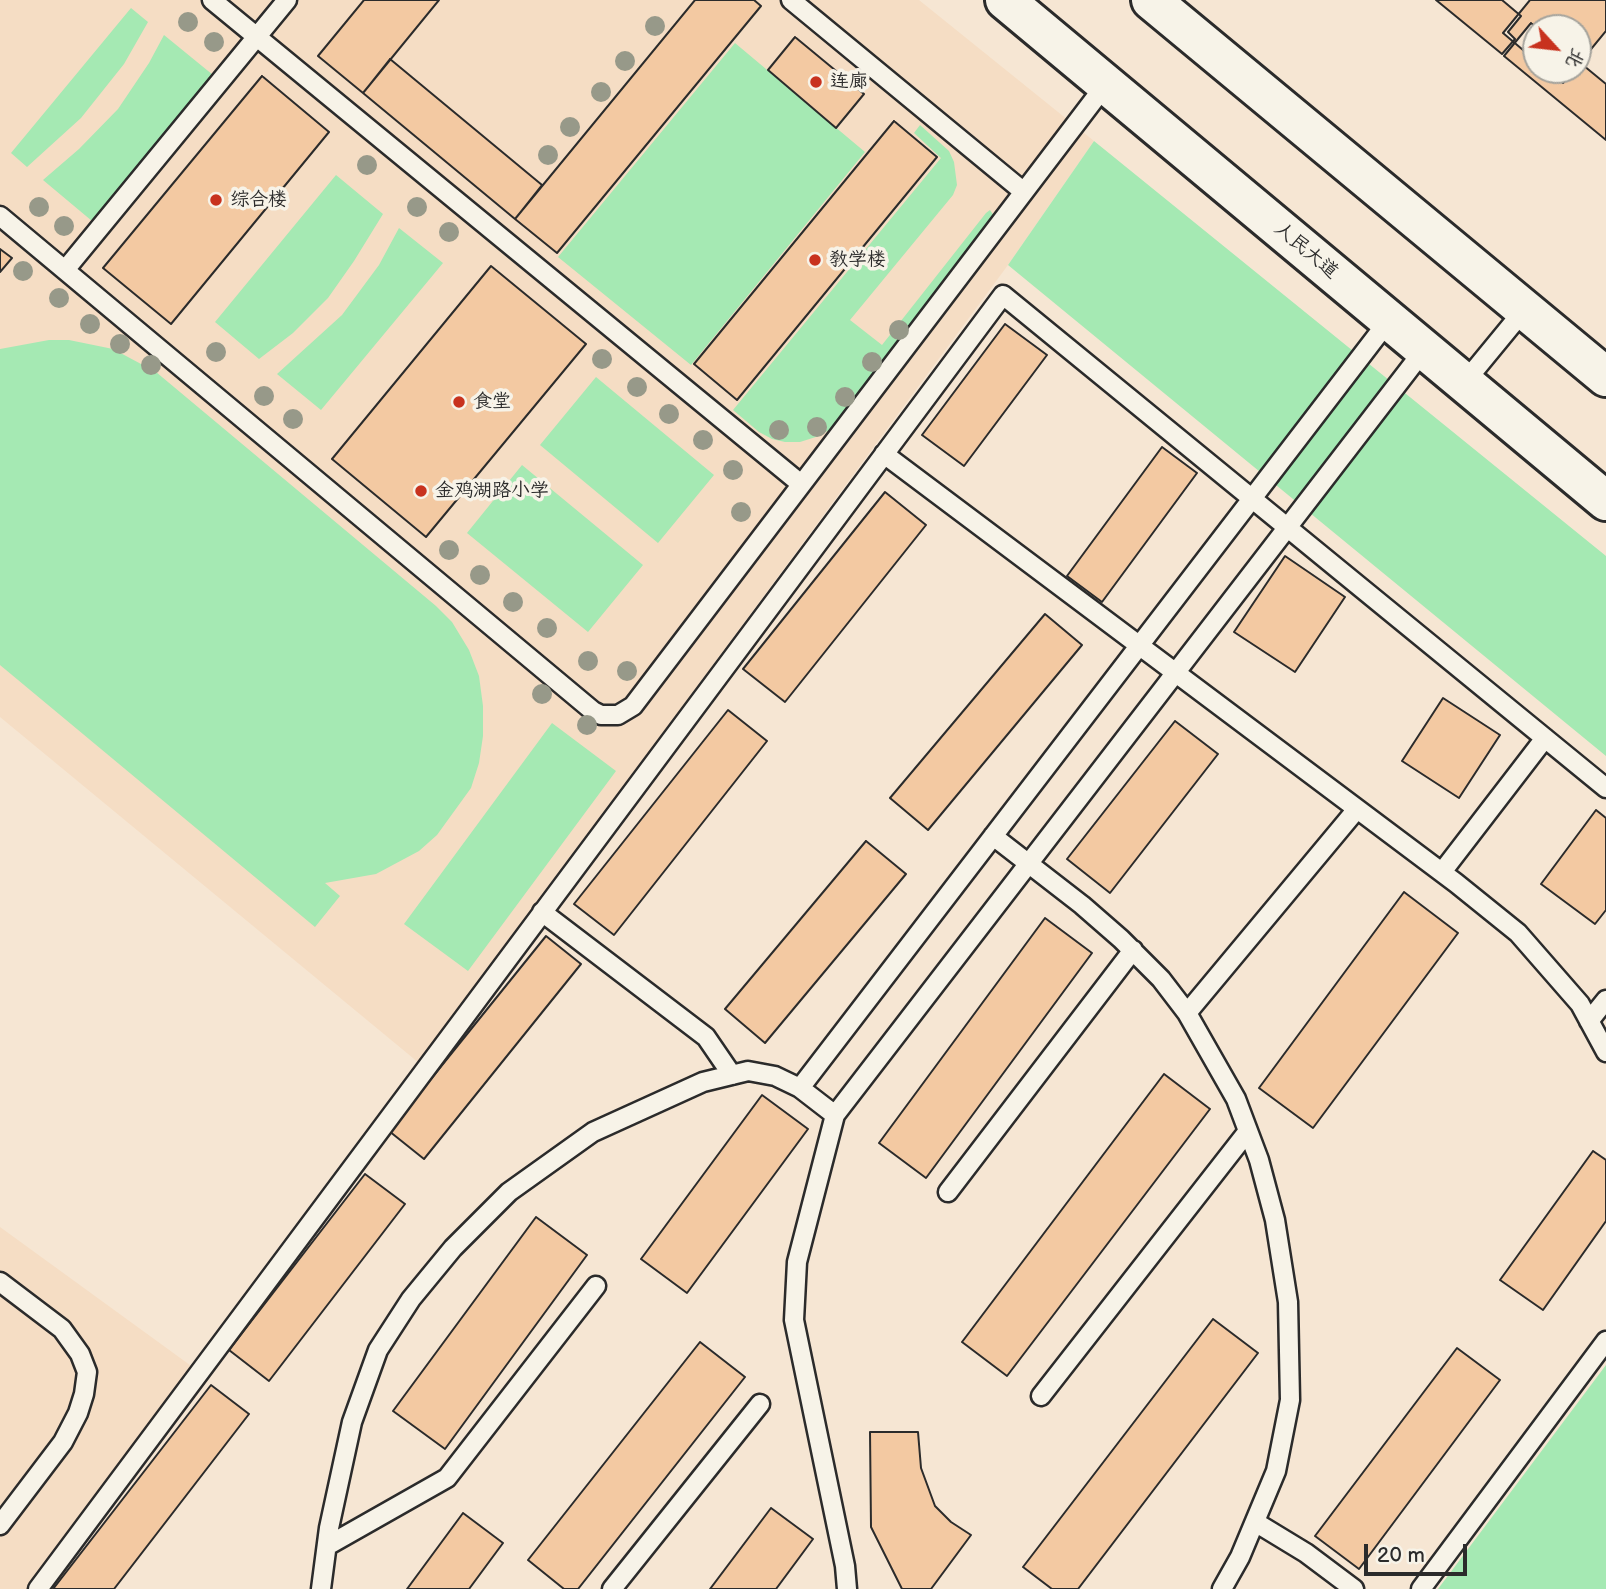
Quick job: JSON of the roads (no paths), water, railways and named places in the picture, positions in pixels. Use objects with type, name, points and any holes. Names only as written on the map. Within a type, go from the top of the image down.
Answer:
[{"type":"main road","name":"人民大道","points":[[1005,0],[1606,501]]},
{"type":"main road","points":[[1170,11],[1606,377]]},
{"type":"lane","points":[[212,0],[802,484]]},
{"type":"lane","points":[[65,270],[288,0]]},
{"type":"lane","points":[[791,0],[1024,192]]},
{"type":"lane","points":[[0,216],[593,711],[601,715],[618,715],[633,706],[1106,84]]},
{"type":"lane","points":[[37,1589],[1003,295],[1606,788]]},
{"type":"lane","points":[[1464,383],[1524,310]]},
{"type":"lane","points":[[800,1088],[1389,320]]},
{"type":"lane","points":[[847,1589],[845,1566],[794,1320],[797,1262],[835,1115],[1424,350]]},
{"type":"lane","points":[[884,454],[1176,671],[1442,872],[1518,933],[1580,1004],[1606,1052]]},
{"type":"lane","points":[[1442,872],[1545,738]]},
{"type":"lane","points":[[1187,1013],[1357,809]]},
{"type":"lane","points":[[993,836],[1082,905],[1161,979],[1187,1013],[1236,1098],[1248,1131],[1275,1220],[1288,1302],[1290,1400],[1276,1471],[1240,1557],[1222,1589]]},
{"type":"lane","points":[[542,912],[706,1037],[732,1075]]},
{"type":"lane","points":[[948,1192],[1133,950]]},
{"type":"lane","points":[[1589,1021],[1606,1000]]},
{"type":"lane","points":[[321,1589],[352,1422],[378,1350],[411,1299],[453,1248],[509,1192],[593,1132],[703,1082],[748,1071],[775,1076],[800,1088],[835,1115]]},
{"type":"lane","points":[[1041,1396],[1248,1131]]},
{"type":"lane","points":[[0,1282],[62,1329],[80,1354],[87,1373],[78,1413],[63,1442],[0,1525]]},
{"type":"lane","points":[[327,1546],[447,1478],[596,1286]]},
{"type":"lane","points":[[1421,1589],[1606,1341]]},
{"type":"lane","points":[[612,1589],[760,1404]]},
{"type":"lane","points":[[1255,1522],[1306,1553],[1354,1589]]},
{"type":"place","name":"连廊","points":[[816,82]]},
{"type":"place","name":"综合楼","points":[[216,200]]},
{"type":"place","name":"教学楼","points":[[815,260]]},
{"type":"place","name":"食堂","points":[[459,402]]},
{"type":"place","name":"金鸡湖路小学","points":[[421,491]]}]
